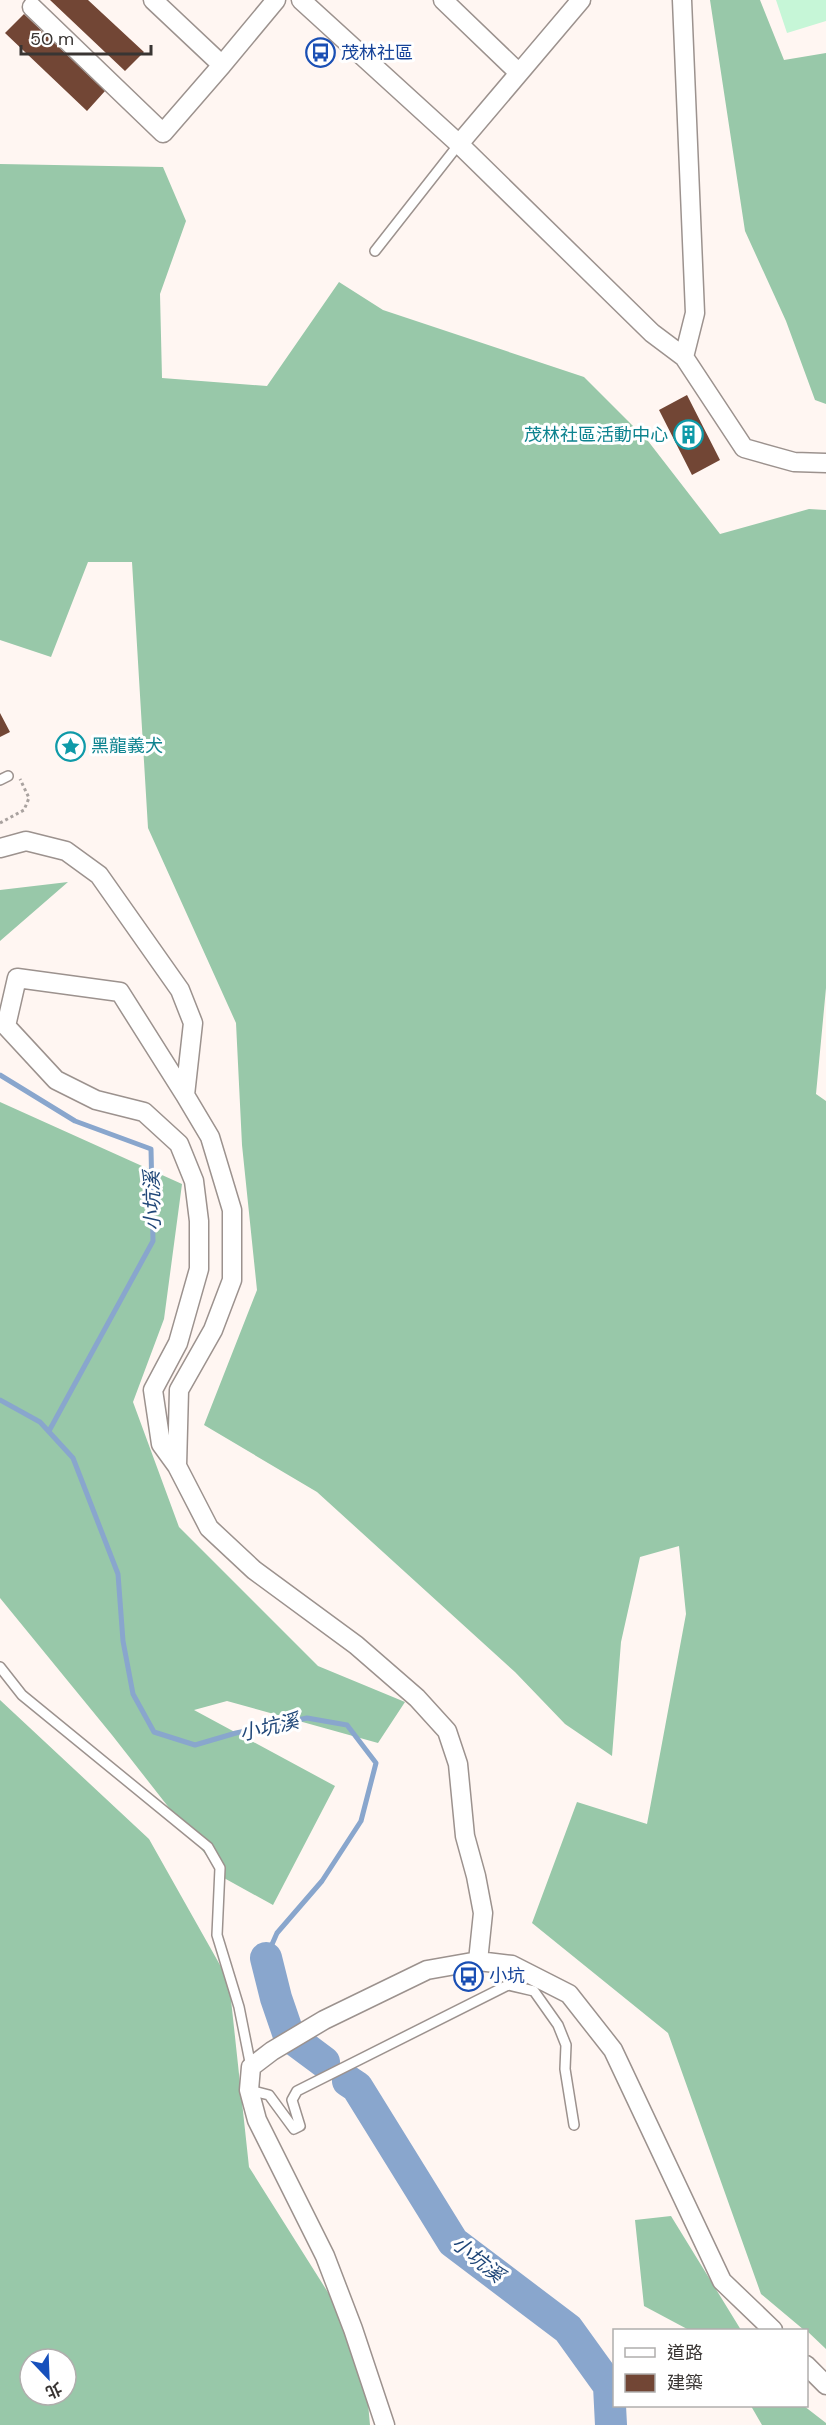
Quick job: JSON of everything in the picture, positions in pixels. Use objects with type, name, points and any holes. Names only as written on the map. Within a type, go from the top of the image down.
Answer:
[{"type":"street","points":[[153,0],[222,65]]},
{"type":"street","points":[[32,7],[163,134],[276,0]]},
{"type":"street","points":[[301,0],[459,144],[652,333],[684,357],[744,448],[794,462],[826,463]]},
{"type":"street","points":[[443,0],[519,73]]},
{"type":"street","points":[[459,144],[581,0]]},
{"type":"street","points":[[682,0],[695,313],[684,357]]},
{"type":"street","points":[[0,848],[26,841],[66,851],[99,875],[180,990],[193,1023],[185,1095]]},
{"type":"street","points":[[177,1466],[180,1390],[213,1330],[232,1280],[232,1210],[210,1137],[120,992],[17,978],[6,1026],[56,1080],[96,1100],[144,1112],[178,1144],[194,1181],[199,1221],[199,1269],[178,1343],[153,1390],[161,1444],[177,1466],[209,1528],[254,1570],[356,1645],[409,1690],[447,1731],[458,1764],[465,1836],[483,1913],[478,1961]]},
{"type":"street","points":[[385,2425],[353,2329],[325,2256],[257,2120],[249,2090],[251,2067],[272,2051],[324,2020],[427,1970],[478,1961],[512,1965],[537,1985],[569,1994],[614,2050],[722,2281],[771,2329]]},
{"type":"street","points":[[808,2366],[826,2385]]},
{"type":"lane","points":[[375,251],[459,144]]},
{"type":"lane","points":[[0,1667],[22,1695],[207,1846],[220,1868],[217,1935],[239,2007],[251,2067]]},
{"type":"lane","points":[[249,2090],[269,2095],[294,2129],[300,2126],[292,2100],[297,2091],[508,1985],[537,1985],[566,2045],[565,2069],[574,2125]]},
{"type":"path","points":[[0,823],[24,810],[29,798],[18,774]]},
{"type":"green space","points":[[710,0],[760,0],[784,60],[826,53],[826,404],[815,400],[786,321],[745,231]]},
{"type":"green space","points":[[776,0],[826,0],[826,21],[787,33]]},
{"type":"green space","points":[[0,164],[163,167],[186,221],[160,294],[162,378],[267,386],[339,282],[383,310],[584,377],[648,441],[720,534],[809,509],[826,510],[826,988],[816,1094],[826,1101],[826,2349],[808,2332],[808,2329],[803,2329],[761,2294],[668,2033],[532,1923],[577,1802],[647,1824],[686,1614],[679,1546],[640,1557],[621,1642],[612,1756],[565,1724],[515,1672],[317,1492],[204,1425],[257,1290],[242,1145],[236,1023],[148,828],[132,562],[88,562],[51,657],[0,640]]},
{"type":"green space","points":[[68,882],[0,941],[0,890]]},
{"type":"green space","points":[[0,1102],[182,1184],[164,1319],[133,1402],[179,1527],[318,1666],[405,1702],[378,1743],[227,1701],[194,1710],[335,1786],[273,1905],[224,1878],[112,1735],[0,1598]]},
{"type":"green space","points":[[0,1700],[149,1839],[229,1981],[249,2167],[363,2348],[370,2425],[0,2425]]},
{"type":"green space","points":[[671,2216],[740,2329],[687,2329],[644,2306],[635,2220]]},
{"type":"green space","points":[[752,2407],[805,2407],[826,2423],[826,2425],[762,2425]]},
{"type":"building","points":[[50,0],[88,0],[144,52],[125,71]]},
{"type":"building","points":[[24,14],[105,91],[87,111],[5,33]]},
{"type":"building","name":"茂林社區活動中心","points":[[687,395],[720,460],[692,475],[659,410]]},
{"type":"building","points":[[0,713],[10,732],[0,737]]},
{"type":"waterway","name":"小坑溪","points":[[0,1075],[75,1121],[151,1149],[153,1241],[49,1431]]},
{"type":"waterway","name":"小坑溪","points":[[0,1400],[40,1422],[73,1458],[118,1574],[123,1641],[133,1694],[154,1732],[195,1745],[236,1733],[307,1718],[347,1725],[376,1763],[361,1821],[322,1881],[277,1933],[266,1958]]},
{"type":"waterway","name":"小坑溪","points":[[266,1958],[289,2036],[324,2062]]},
{"type":"waterway","name":"小坑溪","points":[[348,2081],[357,2087],[453,2242],[568,2329],[609,2386],[611,2425]]},
{"type":"place","name":"茂林社區","points":[[320,53]]},
{"type":"place","name":"茂林社區活動中心","points":[[689,435]]},
{"type":"place","name":"黑龍義犬","points":[[70,746]]},
{"type":"place","name":"小坑","points":[[468,1976]]}]
